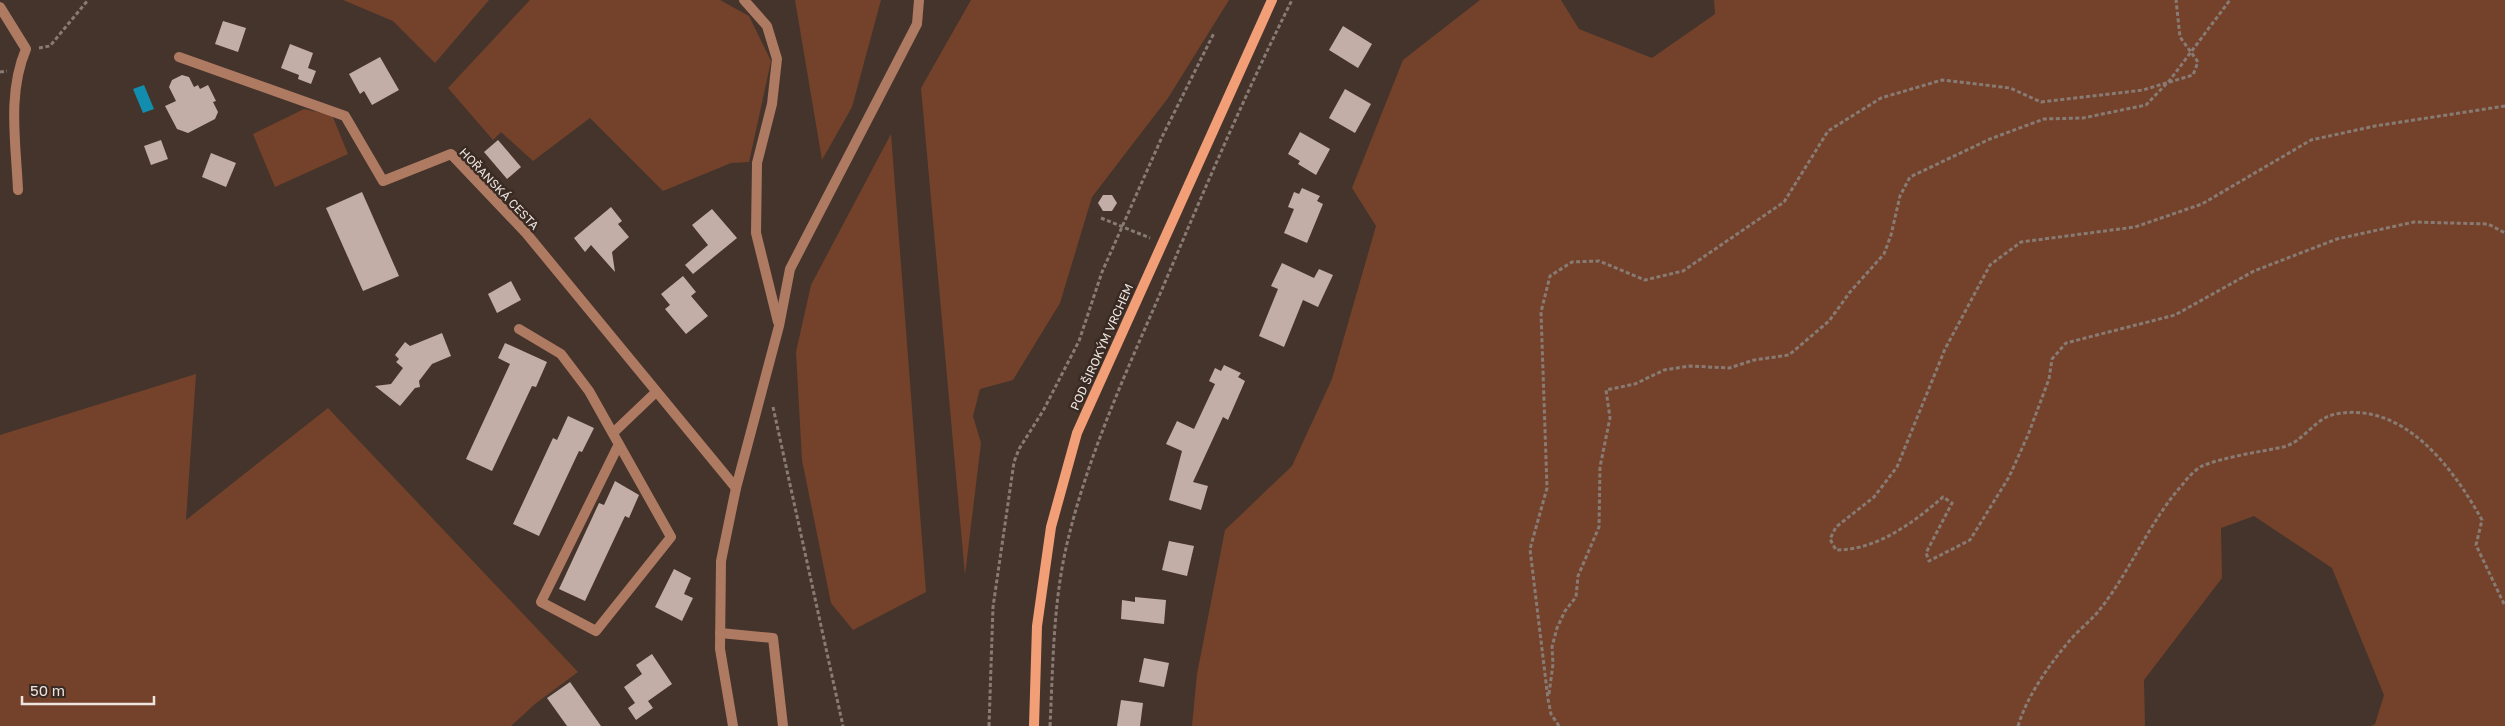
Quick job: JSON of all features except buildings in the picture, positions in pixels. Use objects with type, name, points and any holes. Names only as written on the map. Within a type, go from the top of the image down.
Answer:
[{"type":"street","points":[[744,0],[767,26],[777,60],[772,104],[757,163],[756,232],[779,326]]},
{"type":"street","points":[[733,726],[720,650],[721,561],[736,488],[779,326],[790,269],[917,24],[919,0]]},
{"type":"street","name":"POD ŠIROKÝM VRCHEM","points":[[1034,726],[1037,626],[1050,527],[1077,433],[1272,0]]},
{"type":"street","points":[[0,7],[26,49],[17,70],[14,96],[18,190]]},
{"type":"street","name":"HOŘANSKÁ CESTA","points":[[178,57],[344,116],[383,181],[451,154],[526,234],[736,488]]},
{"type":"street","points":[[519,329],[561,354],[589,391],[613,433],[671,537],[596,632],[541,602],[619,444]]},
{"type":"street","points":[[613,433],[656,392]]},
{"type":"street","points":[[720,633],[773,638],[783,726]]},
{"type":"path","points":[[26,49],[50,46],[88,0]]},
{"type":"path","points":[[1050,726],[1061,576],[1082,486],[1115,398],[1177,254],[1273,38],[1292,0]]},
{"type":"path","points":[[1558,726],[1551,714],[1548,699],[1530,549],[1547,488],[1541,312],[1550,276],[1572,262],[1599,261],[1645,280],[1683,271],[1784,202],[1828,131],[1881,98],[1942,80],[2010,88],[2041,102],[2143,90],[2193,75],[2198,62],[2180,37],[2176,0]]},
{"type":"path","points":[[1548,699],[1553,664],[1552,647],[1556,628],[1564,612],[1576,597],[1578,576],[1599,527],[1600,467],[1610,418],[1606,390],[1635,384],[1664,370],[1690,366],[1729,368],[1754,360],[1789,354],[1829,321],[1850,292],[1884,254],[1891,235],[1900,196],[1910,177],[1990,138],[2044,119],[2083,118],[2146,105],[2167,83],[2230,0]]},
{"type":"path","points":[[989,726],[993,607],[1014,462],[1080,341],[1094,292],[1162,137],[1214,33]]},
{"type":"path","points":[[2505,106],[2375,126],[2312,140],[2202,204],[2135,227],[2021,242],[1990,265],[1945,349],[1896,467],[1874,497],[1836,526],[1830,539],[1836,550],[1854,550],[1889,536],[1944,497],[1952,503],[1926,553],[1929,561],[1970,540],[2009,477],[2028,435],[2049,379],[2052,359],[2066,343],[2175,315],[2254,271],[2337,239],[2414,222],[2488,224],[2505,232]]},
{"type":"path","points":[[1101,218],[1162,243]]},
{"type":"path","points":[[772,403],[843,726]]},
{"type":"path","points":[[2018,726],[2024,708],[2039,684],[2071,639],[2097,613],[2145,535],[2183,483],[2201,467],[2291,445],[2321,419],[2337,413],[2372,414],[2401,424],[2427,446],[2466,492],[2482,520],[2476,545],[2505,606]]},
{"type":"shaded area","points":[[343,0],[489,0],[435,63],[393,21]]},
{"type":"shaded area","points":[[530,0],[720,0],[749,16],[771,61],[749,162],[731,163],[663,191],[590,118],[533,161],[501,132],[493,140],[448,88]]},
{"type":"shaded area","points":[[795,0],[881,0],[852,107],[822,160]]},
{"type":"shaded area","points":[[971,0],[1229,0],[1168,98],[1092,197],[1060,303],[1013,380],[980,389],[973,416],[981,443],[965,575],[921,88]]},
{"type":"shaded area","points":[[1480,0],[1561,0],[1579,29],[1652,58],[1715,14],[1714,0],[2505,0],[2505,726],[2371,726],[2375,724],[2384,695],[2332,568],[2254,516],[2221,528],[2222,578],[2144,680],[2145,726],[1192,726],[1197,674],[1225,530],[1292,466],[1332,379],[1376,226],[1352,188],[1403,60]]},
{"type":"shaded area","points":[[304,109],[332,115],[348,154],[275,187],[253,134]]},
{"type":"shaded area","points":[[891,134],[926,592],[853,630],[831,603],[802,460],[796,352],[811,285]]},
{"type":"shaded area","points":[[196,374],[186,520],[328,408],[578,672],[535,704],[511,726],[0,726],[0,435]]},
{"type":"water","points":[[144,85],[154,109],[143,113],[133,89]]}]
